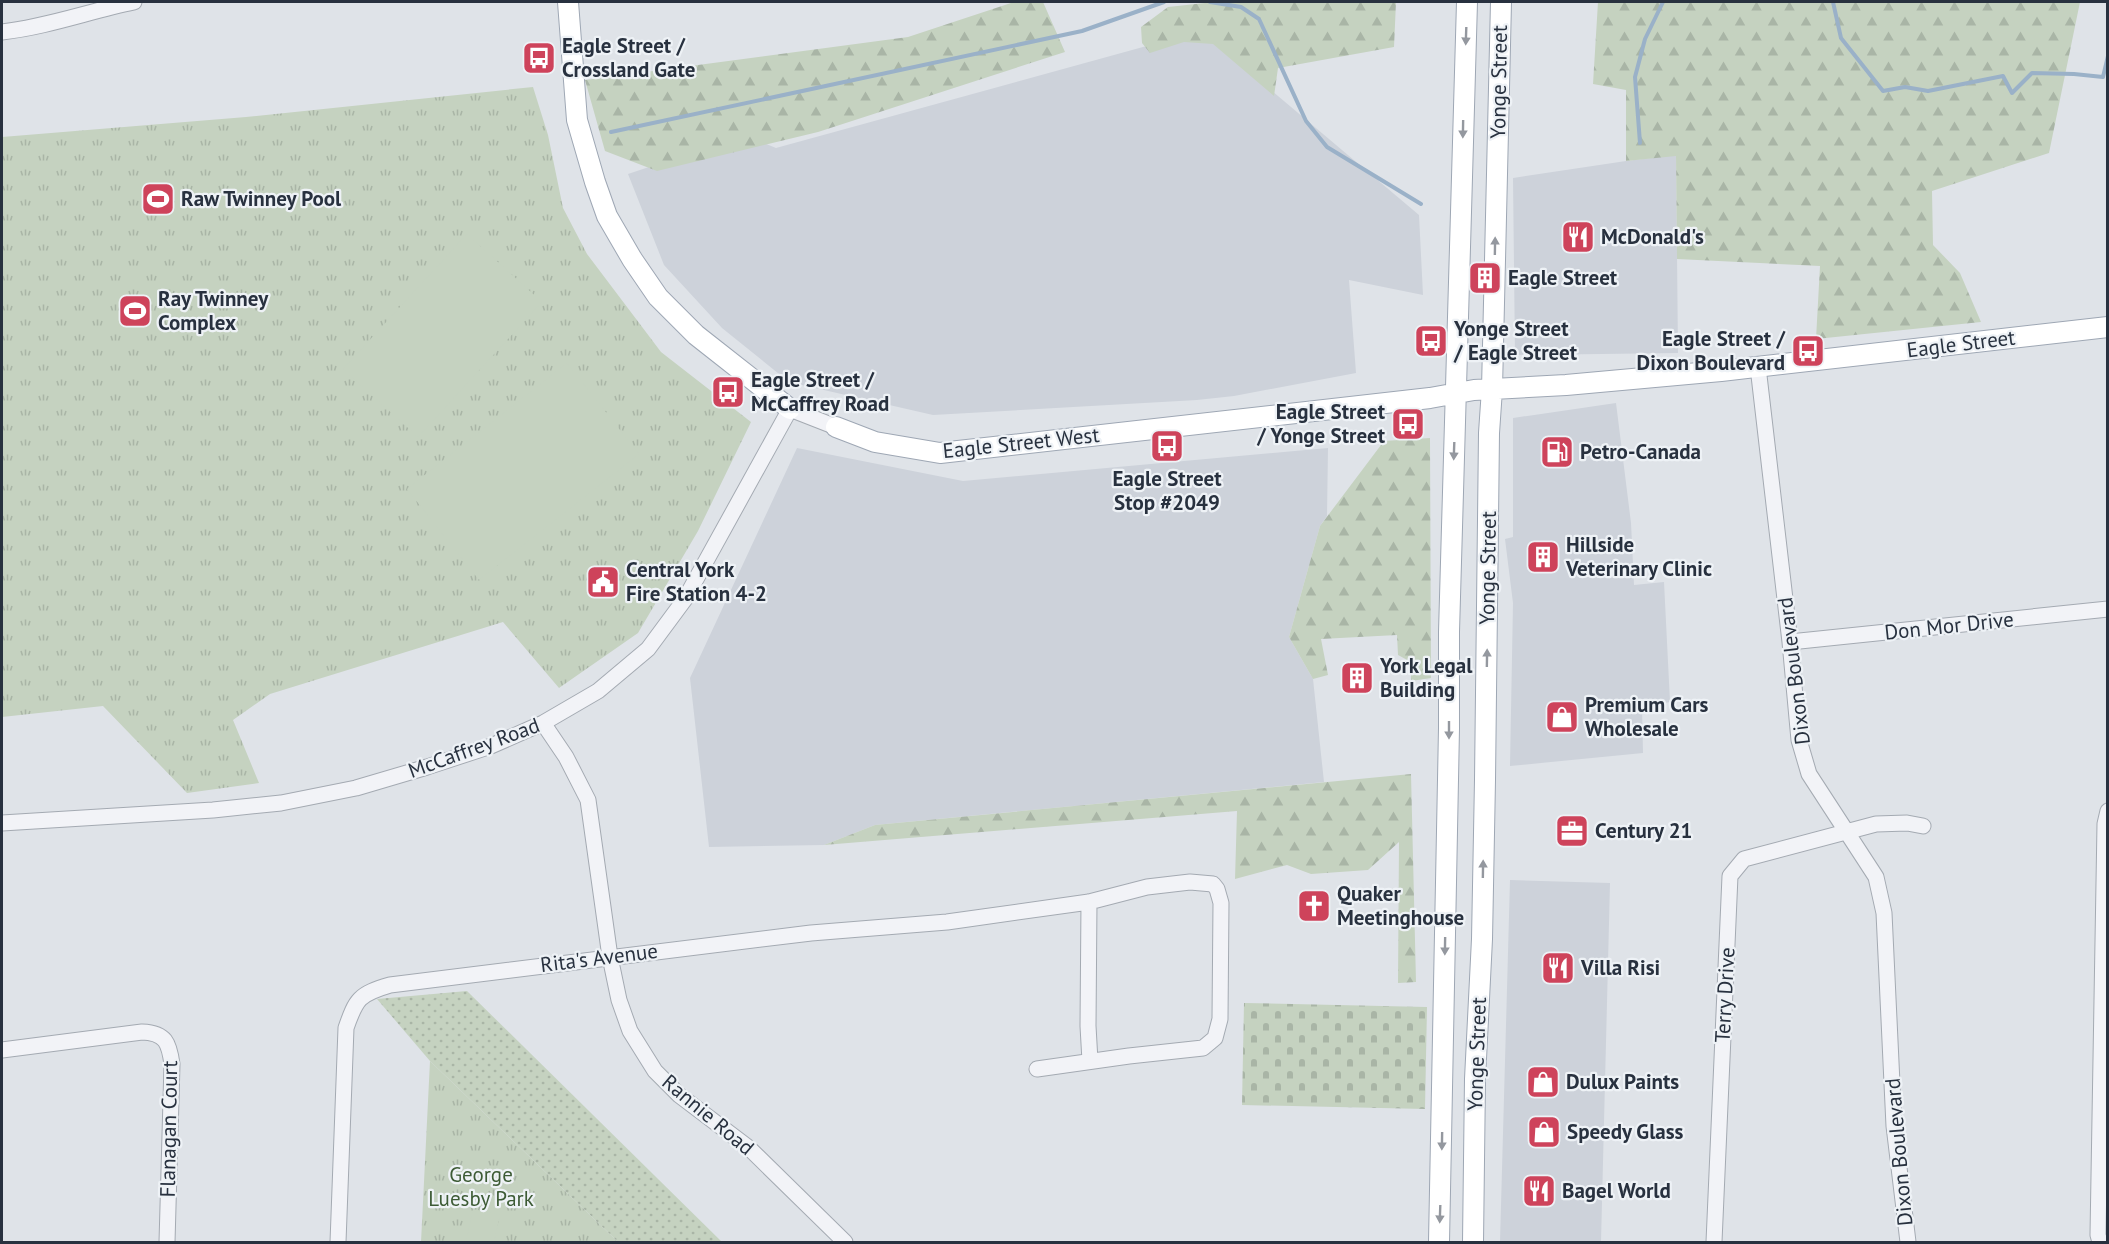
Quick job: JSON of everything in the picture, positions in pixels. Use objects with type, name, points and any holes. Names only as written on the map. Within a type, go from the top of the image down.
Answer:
[{"type":"main road","name":"Eagle Street West","points":[[568,2],[577,120],[607,216],[632,260],[658,297],[696,335],[790,409]]},
{"type":"main road","name":"Yonge Street","points":[[1439,1242],[1449,751],[1449,632],[1467,2]]},
{"type":"main road","name":"Yonge Street","points":[[1473,1242],[1475,1079],[1482,939],[1485,791],[1489,433],[1501,2]]},
{"type":"main road","name":"Eagle Street","points":[[1457,393],[1758,367],[2108,327]]},
{"type":"main road","name":"Eagle Street West","points":[[836,427],[875,442],[940,453],[1336,409],[1457,393]]},
{"type":"street","points":[[2,32],[68,20],[135,2]]},
{"type":"street","name":"Dixon Boulevard","points":[[1758,367],[1799,740],[1809,774],[1876,877],[1884,913],[1894,1126],[1908,1242]]},
{"type":"street","name":"Eagle Street West","points":[[790,409],[836,427]]},
{"type":"street","name":"McCaffrey Road","points":[[2,824],[213,810],[281,803],[356,788],[427,767],[491,746],[543,723],[598,691],[648,649],[685,599],[790,409]]},
{"type":"street","name":"Don Mor Drive","points":[[1790,642],[2108,609]]},
{"type":"street","name":"Rannie Road","points":[[543,723],[566,757],[588,800],[610,957],[619,1000],[630,1031],[656,1071],[679,1095],[749,1148],[845,1242]]},
{"type":"street","points":[[2100,1242],[2098,1235],[2104,836],[2108,811]]},
{"type":"street","name":"Terry Drive","points":[[1714,1242],[1730,876],[1744,859],[1876,824],[1896,822],[1923,826]]},
{"type":"street","name":"Rita's Avenue","points":[[338,1242],[346,1028],[355,1004],[369,991],[390,985],[812,933],[947,922],[1089,902],[1147,887],[1190,882],[1213,884],[1221,903],[1220,1019],[1215,1038],[1203,1048],[1090,1061]]},
{"type":"street","points":[[1037,1069],[1090,1061],[1089,902]]},
{"type":"street","name":"Flanagan Court","points":[[2,1050],[142,1032],[154,1033],[164,1039],[170,1048],[172,1064],[167,1242]]},
{"type":"shaded area","points":[[1201,31],[1419,215],[1423,295],[1349,280],[1356,373],[1234,396],[1197,400],[933,415],[789,382],[722,328],[664,265],[628,174],[745,135],[776,148]]},
{"type":"shaded area","points":[[1676,155],[1678,353],[1515,355],[1513,178]]},
{"type":"shaded area","points":[[1616,403],[1631,523],[1634,585],[1664,582],[1670,702],[1642,707],[1643,753],[1510,766],[1513,603],[1505,539],[1513,537],[1513,418]]},
{"type":"shaded area","points":[[797,448],[963,481],[1328,448],[1327,516],[1320,526],[1289,637],[1313,679],[1324,782],[875,825],[824,845],[709,847],[690,678]]},
{"type":"shaded area","points":[[1510,880],[1610,883],[1601,1242],[1500,1242]]},
{"type":"green space","points":[[1014,2],[1043,2],[1065,52],[818,132],[657,171],[605,151],[585,80],[908,37]]},
{"type":"green space","points":[[1214,2],[1396,2],[1394,47],[1278,68],[1274,96],[1213,44],[1184,42],[1150,53],[1142,43],[1141,27],[1168,7]]},
{"type":"green space","points":[[1598,2],[2080,2],[2049,153],[1932,191],[1933,245],[1960,273],[1981,322],[1816,339],[1820,266],[1677,259],[1676,156],[1626,161],[1626,90],[1593,84]]},
{"type":"green space","points":[[533,87],[548,135],[563,208],[587,254],[661,352],[751,422],[698,531],[638,633],[559,688],[503,622],[270,694],[233,720],[259,783],[187,793],[103,706],[2,717],[2,137],[246,117]]},
{"type":"green space","points":[[467,234],[542,302],[418,437],[343,369]]},
{"type":"green space","points":[[567,363],[639,454],[479,580],[407,489]]},
{"type":"green space","points":[[1430,438],[1431,678],[1411,681],[1411,662],[1398,655],[1397,635],[1321,639],[1328,675],[1313,679],[1289,637],[1320,526],[1384,441]]},
{"type":"green space","points":[[1411,774],[1416,982],[1398,983],[1399,842],[1368,870],[1311,874],[1287,865],[1235,879],[1237,811],[824,845],[875,825]]},
{"type":"green space","points":[[467,991],[722,1242],[618,1242],[430,1061],[377,999]]},
{"type":"green space","points":[[1244,1003],[1427,1007],[1425,1109],[1242,1105]]},
{"type":"green space","name":"George Luesby Park","points":[[430,1061],[618,1242],[421,1242]]},
{"type":"green space","points":[[473,1209],[500,1215],[494,1242],[466,1242]]},
{"type":"waterway","points":[[611,132],[1082,31],[1164,2]]},
{"type":"waterway","points":[[1210,2],[1241,7],[1259,19],[1306,121],[1327,147],[1421,204]]},
{"type":"waterway","points":[[1640,143],[1635,77],[1645,39],[1663,2]]},
{"type":"waterway","points":[[1833,2],[1841,38],[1883,91],[1905,87],[1928,91],[2003,76],[2012,93],[2032,73],[2103,77],[2108,56]]},
{"type":"place","name":"Eagle Street / Crossland Gate","points":[[539,58]]},
{"type":"place","name":"Raw Twinney Pool","points":[[158,199]]},
{"type":"place","name":"McDonald's","points":[[1578,237]]},
{"type":"place","name":"Eagle Street","points":[[1485,278]]},
{"type":"place","name":"Ray Twinney Complex","points":[[135,311]]},
{"type":"place","name":"Yonge Street / Eagle Street","points":[[1431,341]]},
{"type":"place","name":"Eagle Street / Dixon Boulevard","points":[[1808,351]]},
{"type":"place","name":"Eagle Street / McCaffrey Road","points":[[728,392]]},
{"type":"place","name":"Eagle Street / Yonge Street","points":[[1408,424]]},
{"type":"place","name":"Eagle Street Stop #2049","points":[[1167,446]]},
{"type":"place","name":"Petro-Canada","points":[[1557,452]]},
{"type":"place","name":"Hillside Veterinary Clinic","points":[[1543,557]]},
{"type":"place","name":"Central York Fire Station 4-2","points":[[603,582]]},
{"type":"place","name":"York Legal Building","points":[[1357,678]]},
{"type":"place","name":"Premium Cars Wholesale","points":[[1562,717]]},
{"type":"place","name":"Century 21","points":[[1572,831]]},
{"type":"place","name":"Quaker Meetinghouse","points":[[1314,906]]},
{"type":"place","name":"Villa Risi","points":[[1558,968]]},
{"type":"place","name":"Dulux Paints","points":[[1543,1082]]},
{"type":"place","name":"Speedy Glass","points":[[1544,1132]]},
{"type":"place","name":"Bagel World","points":[[1539,1191]]}]
